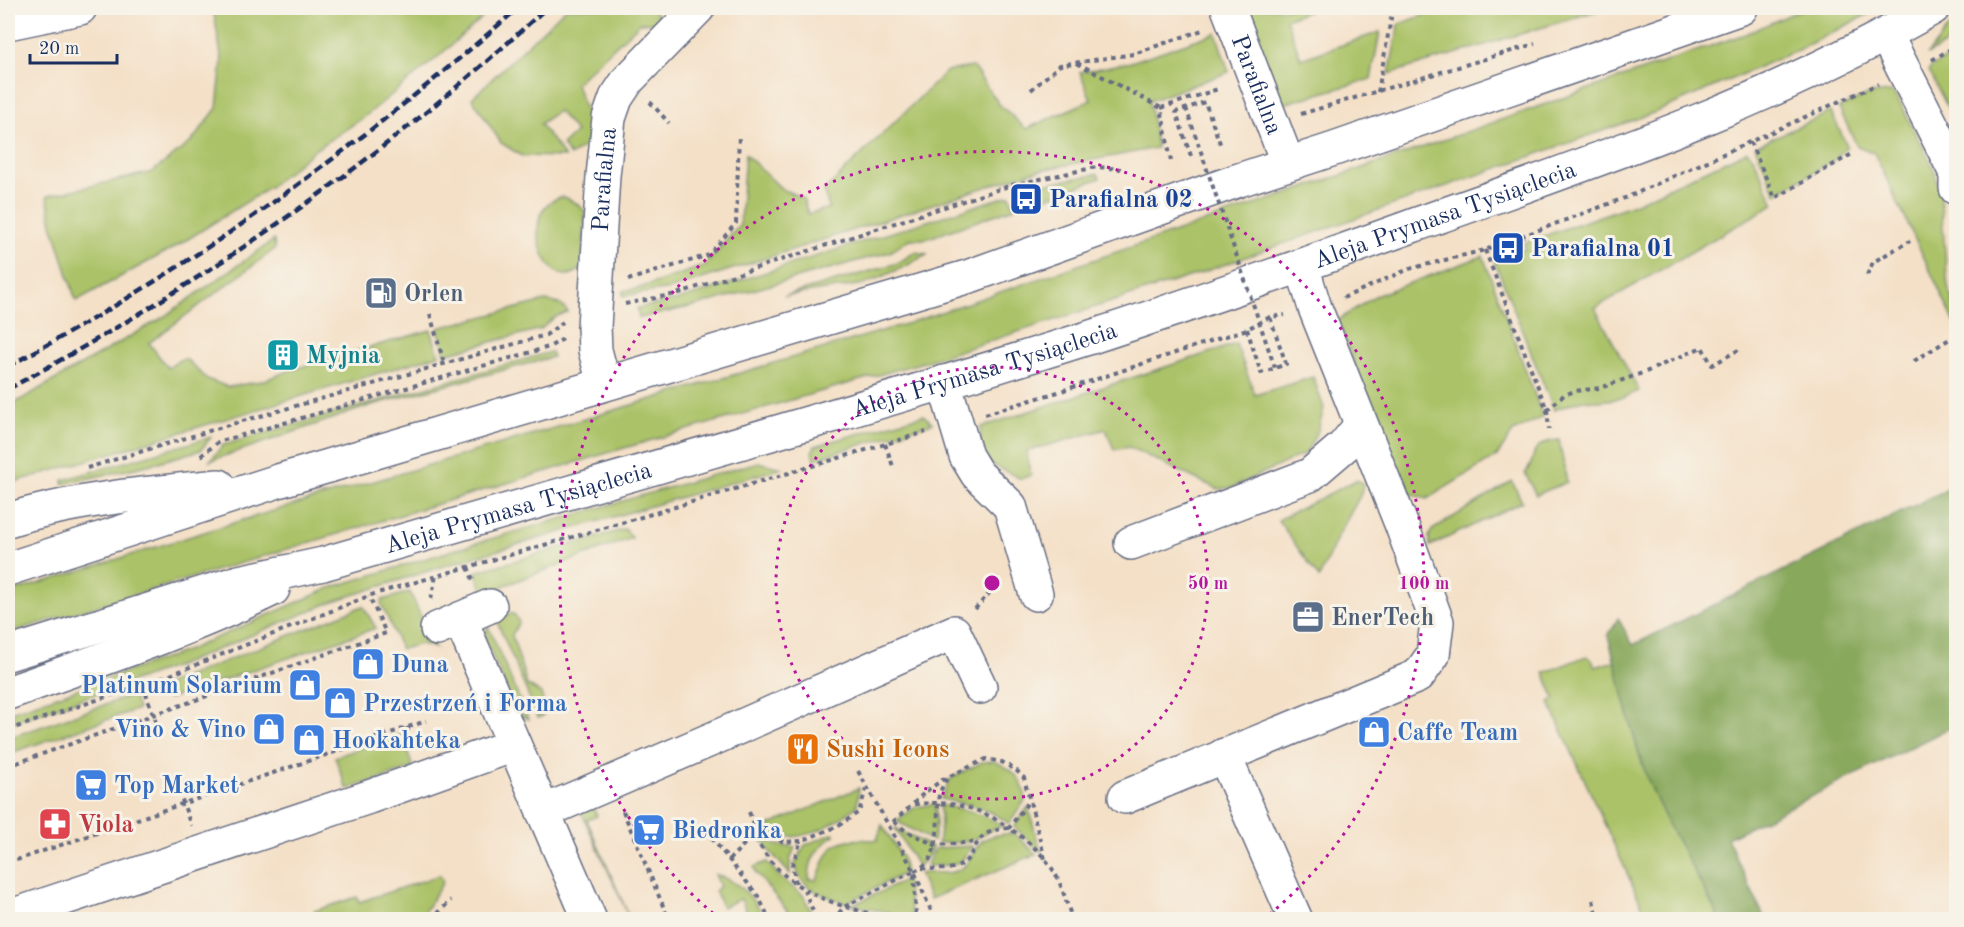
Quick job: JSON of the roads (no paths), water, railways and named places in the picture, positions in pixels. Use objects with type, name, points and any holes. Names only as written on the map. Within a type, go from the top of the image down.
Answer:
[{"type":"main road","points":[[8,23],[80,8]]},
{"type":"main road","name":"Parafialna","points":[[604,384],[595,350],[594,327],[610,294],[603,176],[609,118],[616,98],[628,80],[698,8]]},
{"type":"main road","points":[[8,569],[278,481],[970,276],[1741,8]]},
{"type":"main road","name":"Aleja Prymasa Tysiąclecia","points":[[8,654],[238,582],[323,564],[1091,337],[1302,266],[1662,136],[1801,76],[1886,35],[1933,8]]},
{"type":"main road","name":"Parafialna","points":[[1217,18],[1288,164]]},
{"type":"main road","points":[[1886,35],[1956,173],[1956,188]]},
{"type":"main road","points":[[1125,797],[1418,676],[1433,655],[1437,622],[1315,308],[1302,266]]},
{"type":"main road","points":[[944,382],[966,456],[977,474],[1010,506],[1036,594]]},
{"type":"main road","points":[[1131,543],[1310,475],[1344,446],[1361,425]]},
{"type":"main road","points":[[8,520],[37,511],[159,492],[278,481]]},
{"type":"main road","points":[[8,693],[154,641],[243,603],[323,564]]},
{"type":"main road","points":[[490,606],[449,624],[514,745],[590,920]]},
{"type":"main road","points":[[543,812],[954,632],[980,687]]},
{"type":"main road","points":[[8,918],[425,778],[514,745]]},
{"type":"main road","points":[[1224,755],[1296,920]]},
{"type":"railway","points":[[8,366],[143,288],[274,202],[398,108],[518,8]]},
{"type":"railway","points":[[8,389],[151,307],[289,216],[421,116],[546,8]]},
{"type":"place","name":"Parafialna 02","points":[[1026,199]]},
{"type":"place","name":"Parafialna 01","points":[[1508,248]]},
{"type":"place","name":"Orlen","points":[[381,293]]},
{"type":"place","name":"Myjnia","points":[[283,355]]},
{"type":"place","name":"EnerTech","points":[[1308,617]]},
{"type":"place","name":"Duna","points":[[368,664]]},
{"type":"place","name":"Platinum Solarium","points":[[305,685]]},
{"type":"place","name":"Przestrzeń i Forma","points":[[340,703]]},
{"type":"place","name":"Vino & Vino","points":[[269,729]]},
{"type":"place","name":"Caffe Team","points":[[1374,732]]},
{"type":"place","name":"Hookahteka","points":[[309,740]]},
{"type":"place","name":"Sushi Icons","points":[[803,749]]},
{"type":"place","name":"Top Market","points":[[91,785]]},
{"type":"place","name":"Viola","points":[[55,824]]},
{"type":"place","name":"Biedronka","points":[[649,830]]}]
